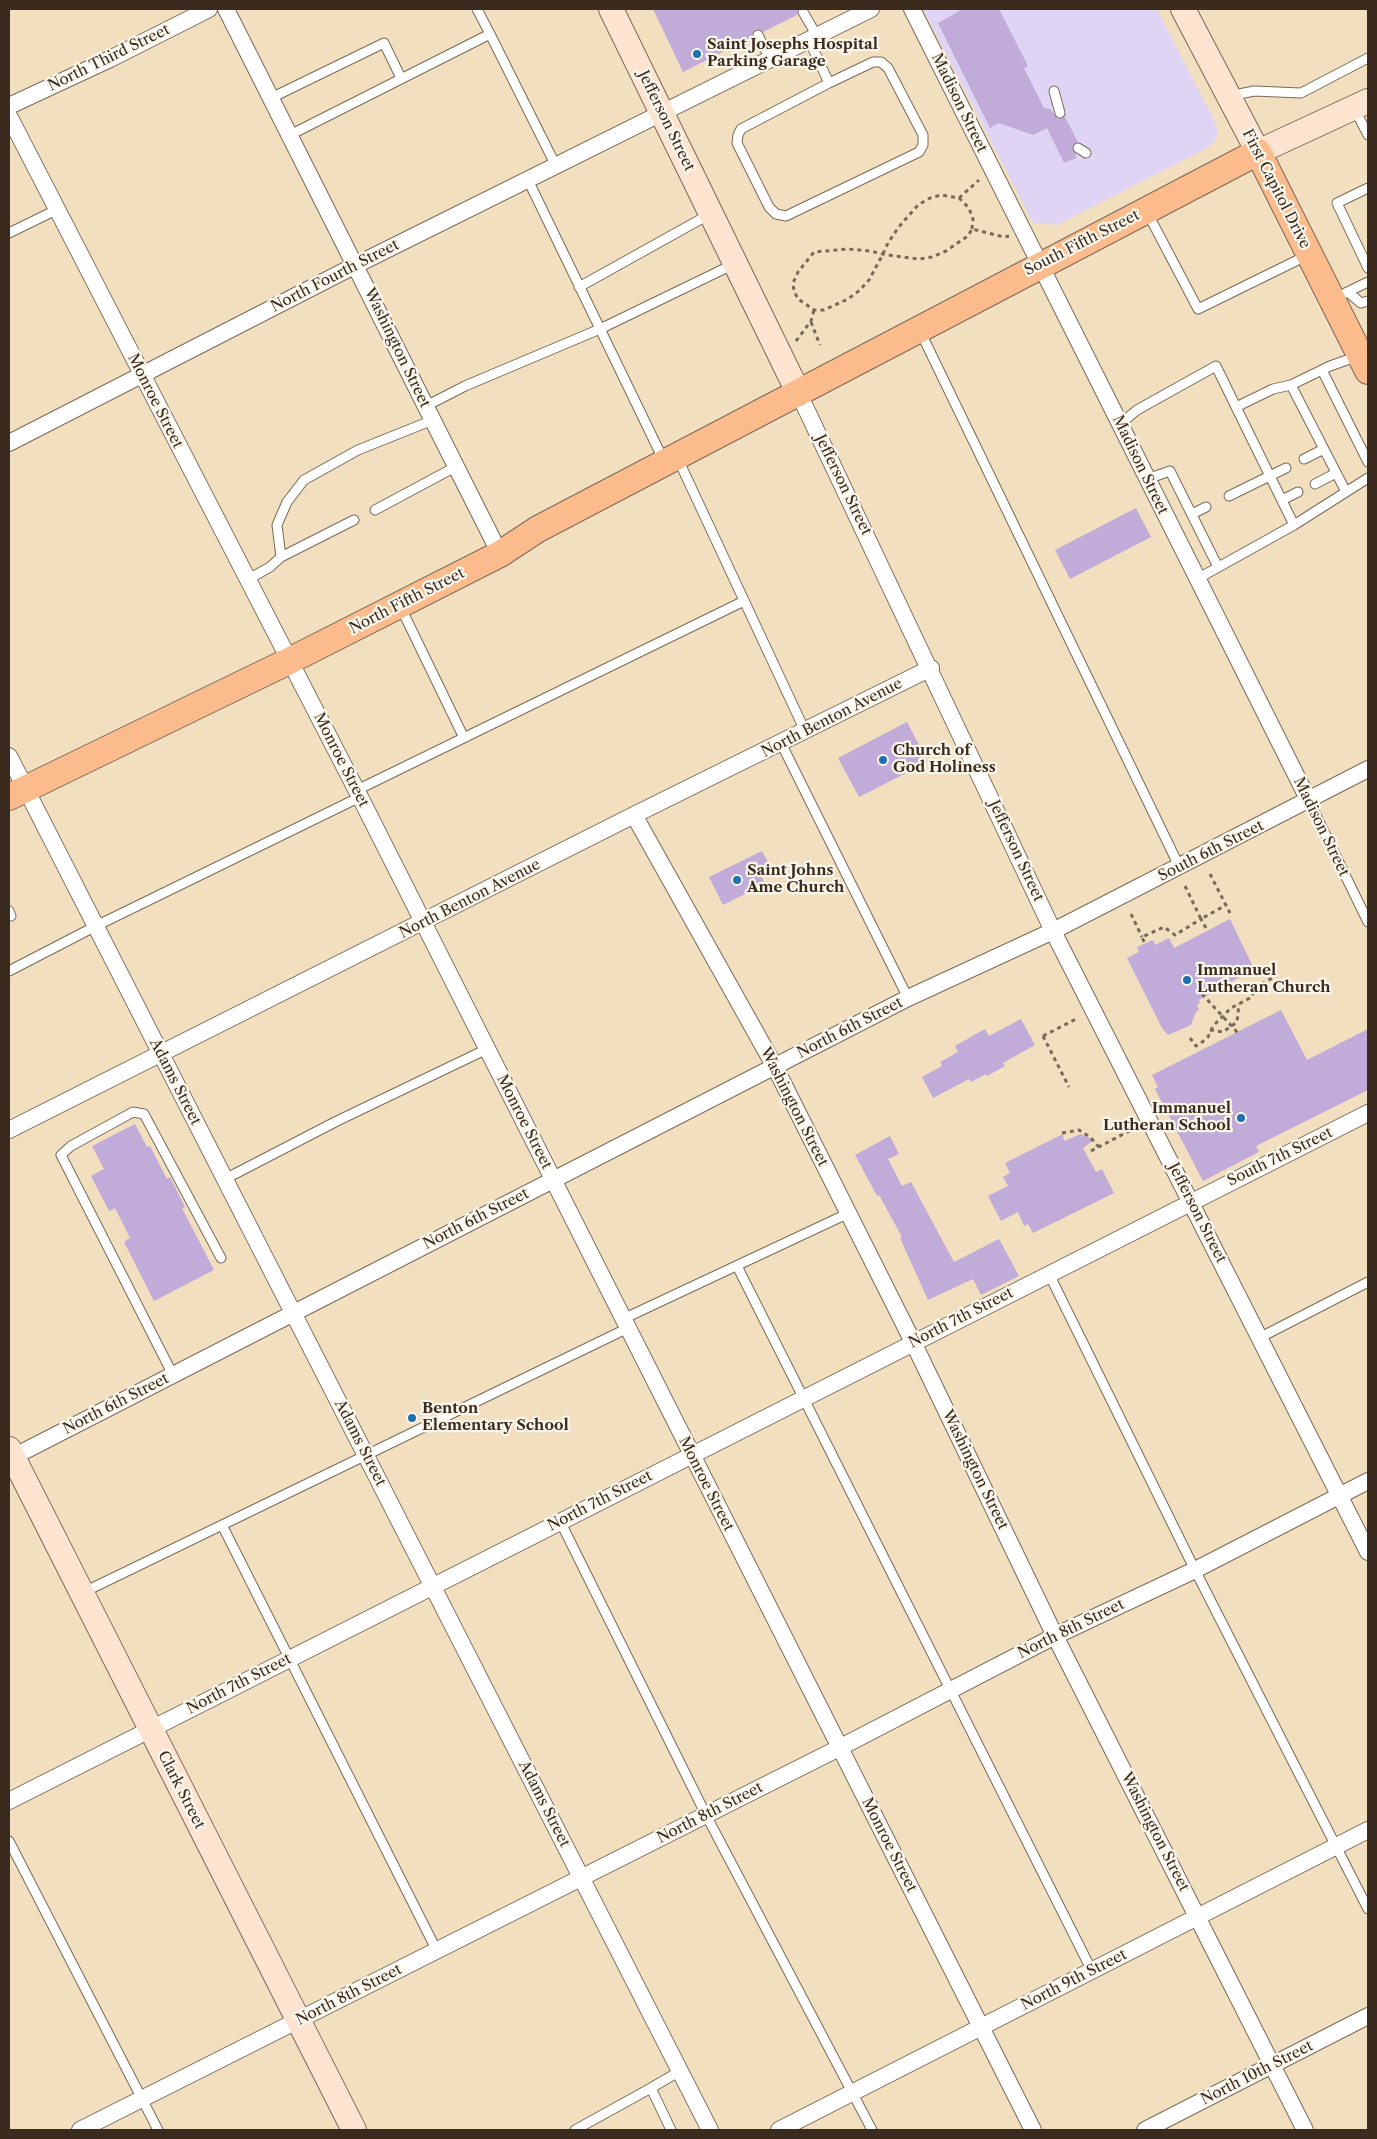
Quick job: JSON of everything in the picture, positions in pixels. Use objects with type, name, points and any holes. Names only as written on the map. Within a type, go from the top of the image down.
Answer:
[{"type":"main road","name":"Jefferson Street","points":[[611,9],[799,394]]},
{"type":"main road","name":"First Capitol Drive","points":[[1183,9],[1309,254],[1341,296],[1364,363]]},
{"type":"main road","name":"South Fifth Street","points":[[799,394],[1039,265],[1258,152],[1361,104]]},
{"type":"main road","name":"North Fifth Street","points":[[17,793],[289,661],[500,554],[538,529],[670,459],[799,394]]},
{"type":"main road","name":"Clark Street","points":[[10,1455],[354,2130]]},
{"type":"street","name":"North Third Street","points":[[9,106],[110,59],[209,9]]},
{"type":"street","name":"Washington Street","points":[[226,9],[500,554]]},
{"type":"street","name":"North Fourth Street","points":[[9,443],[356,265],[871,9]]},
{"type":"street","name":"Madison Street","points":[[912,9],[1309,801]]},
{"type":"street","name":"Monroe Street","points":[[9,116],[141,375],[359,794],[1033,2130]]},
{"type":"street","name":"Jefferson Street","points":[[799,394],[931,668],[1054,931],[1261,1337],[1368,1552]]},
{"type":"street","name":"North Benton Avenue","points":[[9,1130],[634,815],[931,668]]},
{"type":"street","name":"Adams Street","points":[[9,756],[17,793],[96,926],[710,2130]]},
{"type":"street","name":"South 6th Street","points":[[1054,931],[1368,769]]},
{"type":"street","name":"Washington Street","points":[[634,815],[775,1066],[913,1342],[1055,1636],[1305,2130]]},
{"type":"street","name":"North 6th Street","points":[[10,1455],[173,1375],[908,998],[1054,931]]},
{"type":"street","name":"South 7th Street","points":[[1191,1201],[1368,1113]]},
{"type":"street","name":"North 7th Street","points":[[9,1801],[1191,1201]]},
{"type":"street","name":"North 8th Street","points":[[80,2130],[839,1748],[1055,1636],[1195,1570],[1368,1481]]},
{"type":"street","name":"North 9th Street","points":[[779,2130],[981,2025],[1198,1918],[1368,1830]]},
{"type":"street","name":"North 10th Street","points":[[1145,2130],[1167,2125],[1272,2065],[1368,2016]]},
{"type":"lane","points":[[477,9],[556,166]]},
{"type":"lane","points":[[804,12],[829,83]]},
{"type":"lane","points":[[290,135],[490,34]]},
{"type":"lane","points":[[758,35],[770,59]]},
{"type":"lane","points":[[271,98],[384,43],[401,78]]},
{"type":"lane","points":[[1229,96],[1254,91],[1301,93],[1368,58]]},
{"type":"lane","points":[[873,62],[881,62],[888,68],[923,135],[923,145],[919,152],[786,216],[776,214],[769,207],[737,143],[738,135],[741,129],[829,83],[873,62]]},
{"type":"lane","points":[[1054,91],[1060,113]]},
{"type":"lane","points":[[1361,104],[1368,135]]},
{"type":"lane","points":[[1078,148],[1086,153]]},
{"type":"lane","points":[[528,180],[600,329],[744,601],[805,731]]},
{"type":"lane","points":[[1368,188],[1337,203],[1368,268]]},
{"type":"lane","points":[[9,233],[56,210]]},
{"type":"lane","points":[[1146,210],[1198,309],[1309,254]]},
{"type":"lane","points":[[579,287],[711,214]]},
{"type":"lane","points":[[281,556],[277,524],[287,502],[304,480],[430,413],[465,386],[600,329],[734,264]]},
{"type":"lane","points":[[1341,296],[1368,282]]},
{"type":"lane","points":[[1341,296],[1361,303],[1368,301]]},
{"type":"lane","points":[[919,329],[1179,866]]},
{"type":"lane","points":[[1236,407],[1273,389],[1291,385],[1322,370],[1364,363]]},
{"type":"lane","points":[[1120,424],[1137,410],[1216,366],[1294,525]]},
{"type":"lane","points":[[1322,370],[1342,416],[1368,462]]},
{"type":"lane","points":[[1291,385],[1318,427],[1324,450],[1346,492]]},
{"type":"lane","points":[[1304,459],[1324,450]]},
{"type":"lane","points":[[374,510],[456,466]]},
{"type":"lane","points":[[1229,496],[1286,468]]},
{"type":"lane","points":[[1147,479],[1170,471],[1218,567]]},
{"type":"lane","points":[[1315,484],[1336,473]]},
{"type":"lane","points":[[1197,579],[1294,525],[1368,478]]},
{"type":"lane","points":[[1282,500],[1298,492]]},
{"type":"lane","points":[[1192,514],[1206,507]]},
{"type":"lane","points":[[247,580],[270,568],[281,556],[354,520]]},
{"type":"lane","points":[[9,971],[359,794],[464,738],[744,601]]},
{"type":"lane","points":[[400,605],[464,738]]},
{"type":"lane","points":[[781,743],[908,998]]},
{"type":"lane","name":"Madison Street","points":[[1309,801],[1368,922]]},
{"type":"lane","points":[[225,1179],[345,1117],[487,1049]]},
{"type":"lane","points":[[173,1375],[61,1155],[70,1146],[133,1112],[144,1114],[221,1258]]},
{"type":"lane","points":[[82,1593],[366,1455],[737,1266],[849,1213]]},
{"type":"lane","points":[[737,1266],[949,1691],[1092,1971]]},
{"type":"lane","points":[[1048,1274],[1195,1570],[1368,1909]]},
{"type":"lane","points":[[1261,1337],[1368,1282]]},
{"type":"lane","points":[[560,1521],[706,1815],[872,2130]]},
{"type":"lane","points":[[222,1525],[437,1951]]},
{"type":"lane","points":[[9,1841],[158,2130]]},
{"type":"lane","points":[[575,2130],[680,2071]]},
{"type":"lane","points":[[651,2088],[671,2130]]},
{"type":"path","points":[[959,198],[982,176]]},
{"type":"path","points":[[959,198],[941,194],[918,206],[898,228],[883,254],[860,290],[835,306],[814,310],[798,299],[793,283],[803,264],[814,252],[848,249],[883,254],[919,259],[932,257],[960,243],[968,236],[972,228],[973,219],[969,208],[959,198]]},
{"type":"path","points":[[972,228],[1004,237],[1012,234]]},
{"type":"path","points":[[795,344],[811,321],[814,310]]},
{"type":"path","points":[[811,321],[820,345]]},
{"type":"path","points":[[1210,874],[1230,913]]},
{"type":"path","points":[[1185,886],[1206,928]]},
{"type":"path","points":[[1142,937],[1164,927],[1175,935],[1226,905]]},
{"type":"path","points":[[1131,914],[1144,942]]},
{"type":"path","points":[[1190,1038],[1196,1046],[1208,1037],[1210,1030],[1232,1008],[1252,997],[1254,988],[1276,976]]},
{"type":"path","points":[[1202,994],[1238,1033]]},
{"type":"path","points":[[1210,1030],[1223,1032],[1237,1022],[1239,1004]]},
{"type":"path","points":[[1069,1087],[1042,1037],[1078,1018]]},
{"type":"path","points":[[1062,1133],[1078,1130],[1090,1137],[1099,1147]]},
{"type":"path","points":[[1092,1151],[1133,1130]]},
{"type":"shaded area","points":[[923,9],[1157,9],[1214,120],[1218,132],[1215,140],[1209,147],[1057,225],[1033,223]]},
{"type":"building","name":"Saint Josephs Hospital Parking Garage","points":[[653,9],[798,9],[797,15],[763,32],[756,29],[752,37],[683,72]]},
{"type":"building","points":[[963,9],[999,9],[1028,66],[1024,68],[1044,108],[1050,109],[1058,119],[1065,117],[1078,142],[1072,147],[1076,158],[1064,163],[1047,128],[1033,135],[999,123],[990,128],[938,23]]},
{"type":"building","points":[[1136,508],[1151,537],[1070,579],[1055,550]]},
{"type":"building","name":"Church of God Holiness","points":[[907,722],[928,762],[859,797],[838,758]]},
{"type":"building","name":"Saint Johns Ame Church","points":[[762,851],[771,868],[760,873],[765,884],[723,905],[709,877]]},
{"type":"building","name":"Immanuel Lutheran Church","points":[[1230,919],[1254,969],[1199,1000],[1200,1003],[1197,1004],[1199,1010],[1196,1012],[1191,1025],[1168,1035],[1162,1028],[1127,958],[1139,952],[1137,947],[1153,940],[1155,945],[1169,938],[1174,948]]},
{"type":"building","name":"Immanuel Lutheran School","points":[[1281,1010],[1307,1060],[1368,1029],[1368,1090],[1256,1146],[1259,1152],[1203,1181],[1155,1089],[1158,1087],[1152,1075]]},
{"type":"building","points":[[1021,1019],[1035,1045],[1003,1063],[1005,1066],[987,1076],[986,1074],[971,1082],[969,1079],[933,1098],[922,1077],[942,1066],[940,1062],[958,1052],[955,1046],[985,1029],[989,1036]]},
{"type":"building","points":[[135,1124],[147,1147],[150,1146],[167,1179],[170,1177],[185,1207],[182,1208],[214,1270],[154,1301],[124,1242],[130,1238],[115,1208],[109,1211],[91,1176],[104,1169],[92,1146]]},
{"type":"building","points":[[1063,1134],[1064,1141],[1081,1134],[1094,1140],[1083,1148],[1096,1172],[1102,1169],[1114,1193],[1033,1233],[1028,1224],[1024,1226],[1018,1212],[1001,1221],[988,1196],[1008,1186],[1003,1177],[1010,1173],[1005,1163]]},
{"type":"building","points":[[890,1136],[899,1154],[888,1159],[902,1186],[911,1182],[954,1262],[999,1239],[1019,1276],[981,1295],[973,1279],[928,1300],[900,1238],[902,1237],[855,1155]]},
{"type":"place","name":"Saint Josephs Hospital Parking Garage","points":[[697,54]]},
{"type":"place","name":"Church of God Holiness","points":[[883,760]]},
{"type":"place","name":"Saint Johns Ame Church","points":[[737,880]]},
{"type":"place","name":"Immanuel Lutheran Church","points":[[1187,980]]},
{"type":"place","name":"Immanuel Lutheran School","points":[[1241,1118]]},
{"type":"place","name":"Benton Elementary School","points":[[412,1418]]}]
